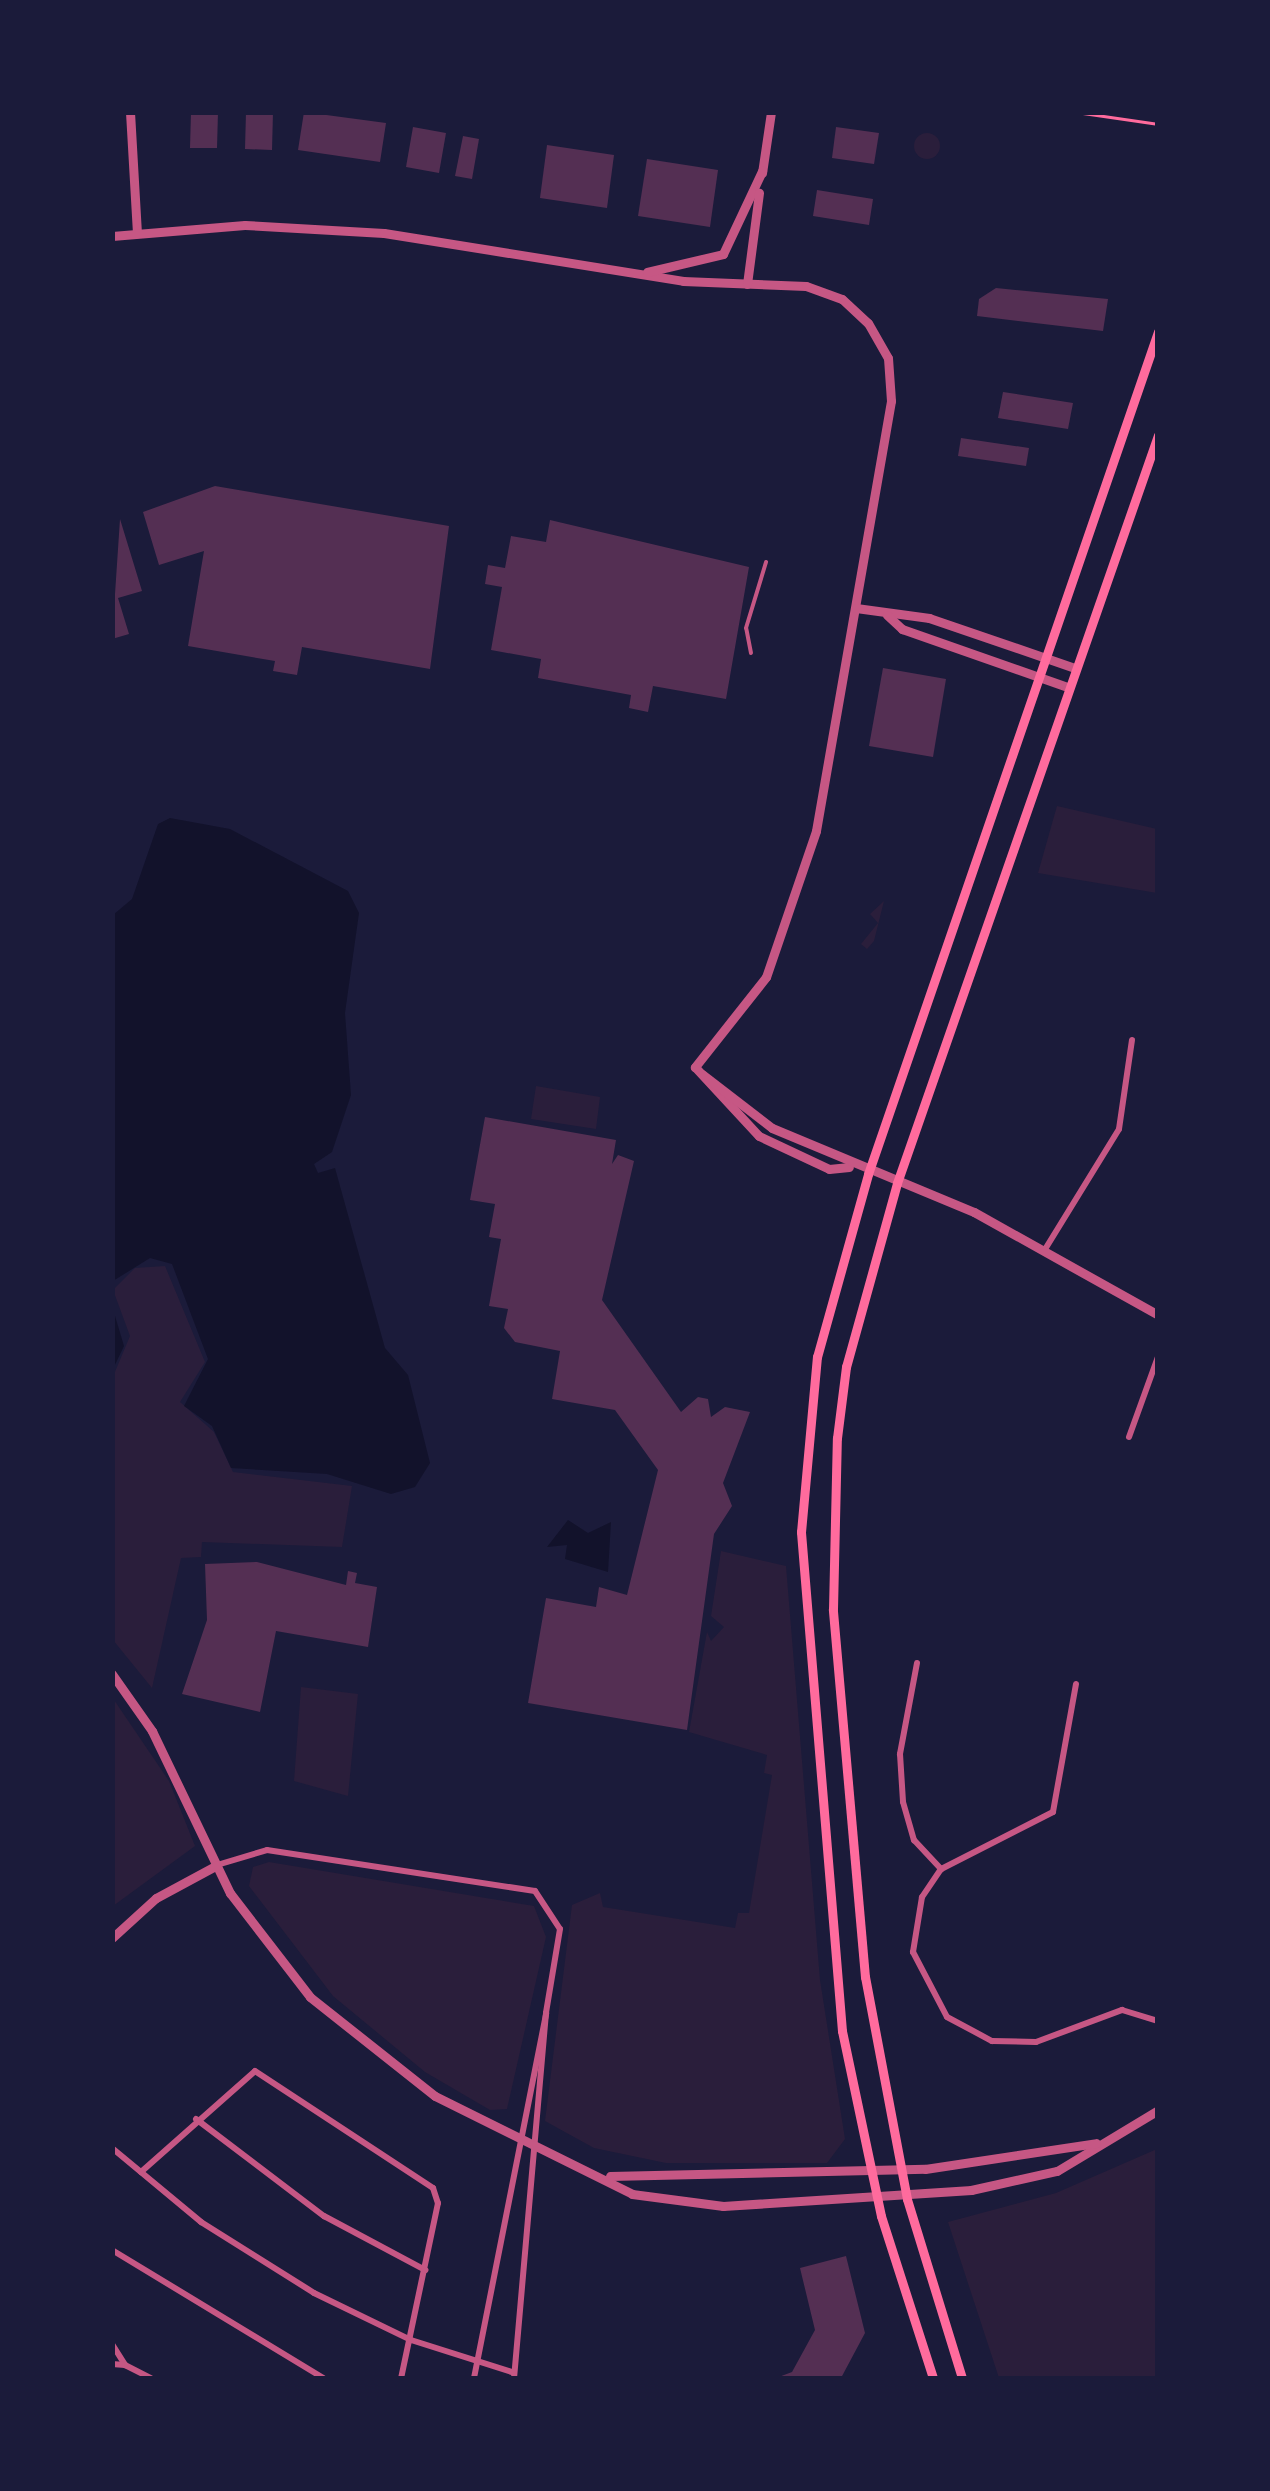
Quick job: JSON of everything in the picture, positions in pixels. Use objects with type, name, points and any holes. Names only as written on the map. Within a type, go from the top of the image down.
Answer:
[{"type":"main road","points":[[933,2378],[877,2200],[838,1995],[801,1532],[817,1357],[868,1174],[1158,332]]},
{"type":"main road","points":[[962,2378],[907,2199],[864,1978],[831,1527],[846,1367],[897,1184],[1158,435]]},
{"type":"street","points":[[130,112],[137,232]]},
{"type":"street","points":[[747,284],[771,112]]},
{"type":"street","points":[[638,273],[723,254],[762,171]]},
{"type":"street","points":[[112,236],[318,227],[842,299],[888,358],[891,401],[856,608],[790,929],[766,977],[698,1071],[772,1128],[848,1167],[897,1184],[1044,1251],[1158,1315]]},
{"type":"street","points":[[856,608],[929,618],[1075,668]]},
{"type":"street","points":[[886,615],[902,629],[1068,687]]},
{"type":"street","points":[[1044,1251],[1119,1128],[1132,1040]]},
{"type":"street","points":[[1129,1438],[1158,1357]]},
{"type":"street","points":[[917,1662],[902,1732],[903,1802],[914,1840],[941,1869]]},
{"type":"street","points":[[112,1674],[152,1732],[217,1865],[261,1941],[336,2023],[406,2078],[516,2142],[610,2176],[900,2169],[1096,2143]]},
{"type":"street","points":[[1076,1684],[1053,1812],[941,1869],[922,1897],[913,1952],[929,1996],[965,2031],[1014,2044],[1097,2014],[1158,2022]]},
{"type":"street","points":[[112,1938],[156,1898],[217,1865],[267,1850],[544,1898],[560,1929],[546,2013],[516,2142],[474,2378]]},
{"type":"street","points":[[112,2148],[302,2286],[411,2340],[513,2375],[546,2013]]},
{"type":"street","points":[[141,2172],[244,2075],[265,2074],[439,2194],[401,2378]]},
{"type":"street","points":[[610,2176],[632,2194],[682,2204],[907,2199],[1058,2171],[1096,2143],[1158,2110]]},
{"type":"street","points":[[196,2120],[324,2216],[424,2270]]},
{"type":"street","points":[[112,2250],[323,2378]]},
{"type":"street","points":[[112,2344],[126,2365]]},
{"type":"street","points":[[112,2364],[126,2365],[151,2378]]},
{"type":"lane","points":[[751,653],[746,628],[766,562]]},
{"type":"path","points":[[1076,112],[1158,124]]},
{"type":"shaded area","points":[[927,133],[936,137],[940,146],[936,155],[927,159],[918,155],[914,146],[918,137]]},
{"type":"shaded area","points":[[1057,806],[1157,829],[1157,893],[1038,873]]},
{"type":"shaded area","points":[[170,818],[230,829],[348,891],[359,913],[345,1013],[351,1095],[332,1152],[314,1164],[318,1173],[335,1168],[385,1348],[408,1375],[430,1463],[415,1487],[391,1494],[327,1474],[231,1468],[212,1426],[184,1406],[208,1359],[172,1264],[150,1258],[113,1281],[113,915],[132,899],[158,824]]},
{"type":"shaded area","points":[[884,901],[874,941],[867,949],[861,944],[878,923],[870,914]]},
{"type":"shaded area","points":[[536,1086],[600,1097],[596,1129],[531,1119]]},
{"type":"shaded area","points":[[165,1266],[205,1362],[180,1402],[214,1432],[233,1472],[352,1486],[342,1547],[202,1542],[201,1557],[181,1558],[152,1688],[113,1640],[112,1379],[130,1336],[113,1290],[135,1268]]},
{"type":"shaded area","points":[[112,1306],[124,1346],[113,1369],[112,1369]]},
{"type":"shaded area","points":[[568,1520],[588,1533],[611,1522],[608,1572],[565,1559],[567,1545],[547,1547]]},
{"type":"shaded area","points":[[721,1551],[786,1566],[820,1980],[845,2139],[827,2163],[666,2163],[594,2148],[545,2121],[572,1905],[600,1893],[603,1907],[735,1928],[738,1913],[749,1913],[772,1775],[764,1773],[767,1755],[689,1732],[707,1632],[711,1641],[724,1627],[711,1616]]},
{"type":"shaded area","points":[[301,1687],[358,1694],[348,1796],[294,1781]]},
{"type":"shaded area","points":[[112,1697],[169,1781],[195,1846],[113,1906]]},
{"type":"shaded area","points":[[269,1862],[534,1906],[546,1937],[507,2109],[490,2110],[425,2072],[333,1996],[249,1886],[253,1867]]},
{"type":"shaded area","points":[[1157,2149],[1157,2378],[999,2378],[948,2222],[1056,2193]]},
{"type":"building","points":[[191,112],[218,112],[217,148],[190,148]]},
{"type":"building","points":[[246,112],[273,112],[272,150],[245,149]]},
{"type":"building","points":[[304,112],[386,123],[380,162],[298,150]]},
{"type":"building","points":[[413,127],[446,133],[439,173],[406,167]]},
{"type":"building","points":[[836,127],[879,133],[874,164],[832,158]]},
{"type":"building","points":[[463,136],[479,139],[472,179],[455,176]]},
{"type":"building","points":[[547,145],[614,155],[607,208],[540,198]]},
{"type":"building","points":[[647,159],[718,170],[710,227],[638,216]]},
{"type":"building","points":[[817,190],[873,199],[869,225],[813,216]]},
{"type":"building","points":[[996,288],[1108,299],[1103,331],[977,316],[979,299]]},
{"type":"building","points":[[1003,392],[1073,403],[1068,429],[998,418]]},
{"type":"building","points":[[961,438],[1029,448],[1026,466],[958,456]]},
{"type":"building","points":[[215,486],[449,526],[430,669],[302,647],[297,675],[273,671],[275,661],[188,646],[204,551],[159,565],[143,512]]},
{"type":"building","points":[[120,519],[142,591],[118,598],[129,634],[112,639]]},
{"type":"building","points":[[550,520],[749,567],[726,699],[653,686],[648,712],[629,708],[631,695],[538,678],[541,659],[491,650],[502,587],[485,584],[488,565],[505,568],[511,536],[546,542]]},
{"type":"building","points":[[883,668],[946,679],[933,757],[869,746]]},
{"type":"building","points":[[485,1117],[616,1140],[612,1164],[618,1155],[634,1161],[602,1300],[681,1412],[698,1397],[708,1399],[711,1417],[725,1407],[750,1412],[723,1483],[732,1506],[714,1534],[687,1730],[528,1703],[546,1598],[596,1607],[599,1587],[627,1595],[658,1470],[615,1410],[552,1399],[560,1351],[515,1342],[504,1328],[508,1309],[489,1306],[501,1239],[489,1237],[495,1204],[470,1200]]},
{"type":"building","points":[[257,1562],[346,1585],[348,1571],[357,1573],[355,1583],[377,1587],[368,1647],[276,1631],[260,1712],[182,1694],[207,1620],[205,1564]]},
{"type":"building","points":[[846,2256],[865,2333],[841,2378],[776,2378],[792,2372],[815,2330],[800,2268]]}]
